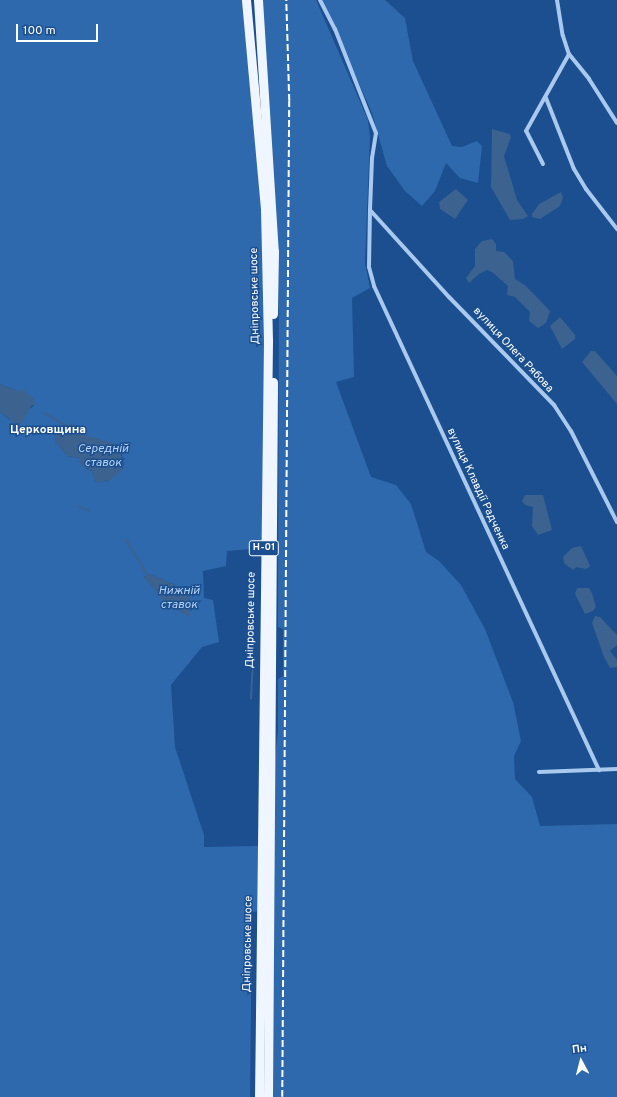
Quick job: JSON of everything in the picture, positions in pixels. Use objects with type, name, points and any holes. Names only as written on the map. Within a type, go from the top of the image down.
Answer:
[{"type":"main road","name":"Дніпровське шосе","points":[[246,0],[265,209],[268,341],[259,1097]]},
{"type":"main road","name":"Дніпровське шосе","points":[[258,0],[274,251],[268,1097]]},
{"type":"street","name":"вулиця Клавдії Радченка","points":[[320,0],[334,29],[376,133],[372,158],[369,267],[374,286],[599,770]]},
{"type":"street","points":[[557,0],[563,36],[569,54],[589,79],[617,123]]},
{"type":"street","points":[[543,164],[526,131],[546,98],[569,54]]},
{"type":"street","points":[[546,98],[574,169],[586,189],[617,229]]},
{"type":"street","name":"вулиця Олега Рябова","points":[[370,209],[449,297],[554,405],[577,443],[617,522]]},
{"type":"street","points":[[539,772],[617,769]]},
{"type":"shaded area","points":[[0,0],[245,0],[265,209],[264,552],[251,549],[227,551],[226,566],[203,571],[204,598],[213,600],[219,642],[202,647],[171,685],[175,747],[204,835],[204,847],[261,846],[261,911],[252,912],[250,1097],[0,1097],[0,412],[10,420],[34,406],[18,391],[0,384]],"holes":[[[58,427],[93,438],[121,451],[124,465],[107,482],[105,480],[101,483],[95,481],[92,471],[86,469],[79,458],[67,456],[56,442],[54,431]],[[150,574],[177,586],[191,587],[173,609],[144,577]]]},
{"type":"shaded area","points":[[262,0],[316,0],[368,120],[370,137],[365,263],[370,288],[352,298],[354,377],[336,382],[371,477],[396,485],[411,504],[426,552],[439,561],[461,585],[485,629],[513,702],[521,741],[514,756],[515,779],[532,797],[540,826],[617,824],[617,1097],[268,1097],[270,797],[278,731],[278,679],[283,676],[283,629],[278,627],[279,272]]},
{"type":"shaded area","points":[[322,0],[385,0],[405,18],[413,61],[452,146],[462,147],[477,141],[482,146],[478,183],[460,178],[446,163],[435,191],[422,206],[405,191],[387,166],[372,113]]},
{"type":"water","points":[[492,129],[510,134],[511,137],[504,156],[517,200],[528,216],[523,219],[510,220],[491,187]]},
{"type":"water","points":[[456,189],[468,200],[455,219],[440,209],[439,202]]},
{"type":"water","points":[[561,192],[563,198],[560,206],[540,219],[532,217],[532,214],[539,204]]},
{"type":"water","points":[[492,239],[496,244],[496,251],[504,252],[513,261],[515,279],[526,286],[550,311],[546,323],[538,328],[529,321],[530,312],[515,297],[507,295],[508,286],[492,272],[487,270],[479,274],[469,283],[466,278],[475,266],[475,249],[482,241]]},
{"type":"water","points":[[560,317],[575,335],[575,339],[562,349],[550,326]]},
{"type":"water","points":[[591,351],[595,351],[617,376],[617,404],[582,362]]},
{"type":"water","points":[[0,384],[18,391],[22,389],[34,399],[35,406],[32,405],[21,424],[16,424],[0,412]]},
{"type":"water","name":"Середній ставок","points":[[73,424],[81,429],[81,434],[120,445],[123,469],[108,482],[105,480],[101,483],[95,481],[92,471],[81,466],[79,458],[67,456],[56,442],[54,431],[58,427]]},
{"type":"water","points":[[525,495],[543,495],[552,530],[538,535],[532,526],[533,507],[525,505],[522,501]]},
{"type":"water","points":[[581,546],[590,566],[586,569],[576,567],[573,570],[564,563],[563,557],[572,548]]},
{"type":"water","name":"Нижній ставок","points":[[150,574],[177,586],[191,587],[189,617],[164,602],[144,577]]},
{"type":"water","points":[[577,588],[589,588],[596,607],[593,611],[585,614],[575,594]]},
{"type":"water","points":[[595,616],[600,617],[617,635],[617,645],[610,651],[617,660],[617,667],[610,668],[604,657],[592,623]]},
{"type":"waterway","points":[[44,413],[67,426]]},
{"type":"waterway","points":[[79,506],[89,511]]},
{"type":"waterway","points":[[126,539],[148,575]]},
{"type":"waterway","points":[[251,699],[253,659]]},
{"type":"railway","points":[[282,1097],[289,101],[286,0]]},
{"type":"district","name":"Церковщина","points":[[48,431]]}]
